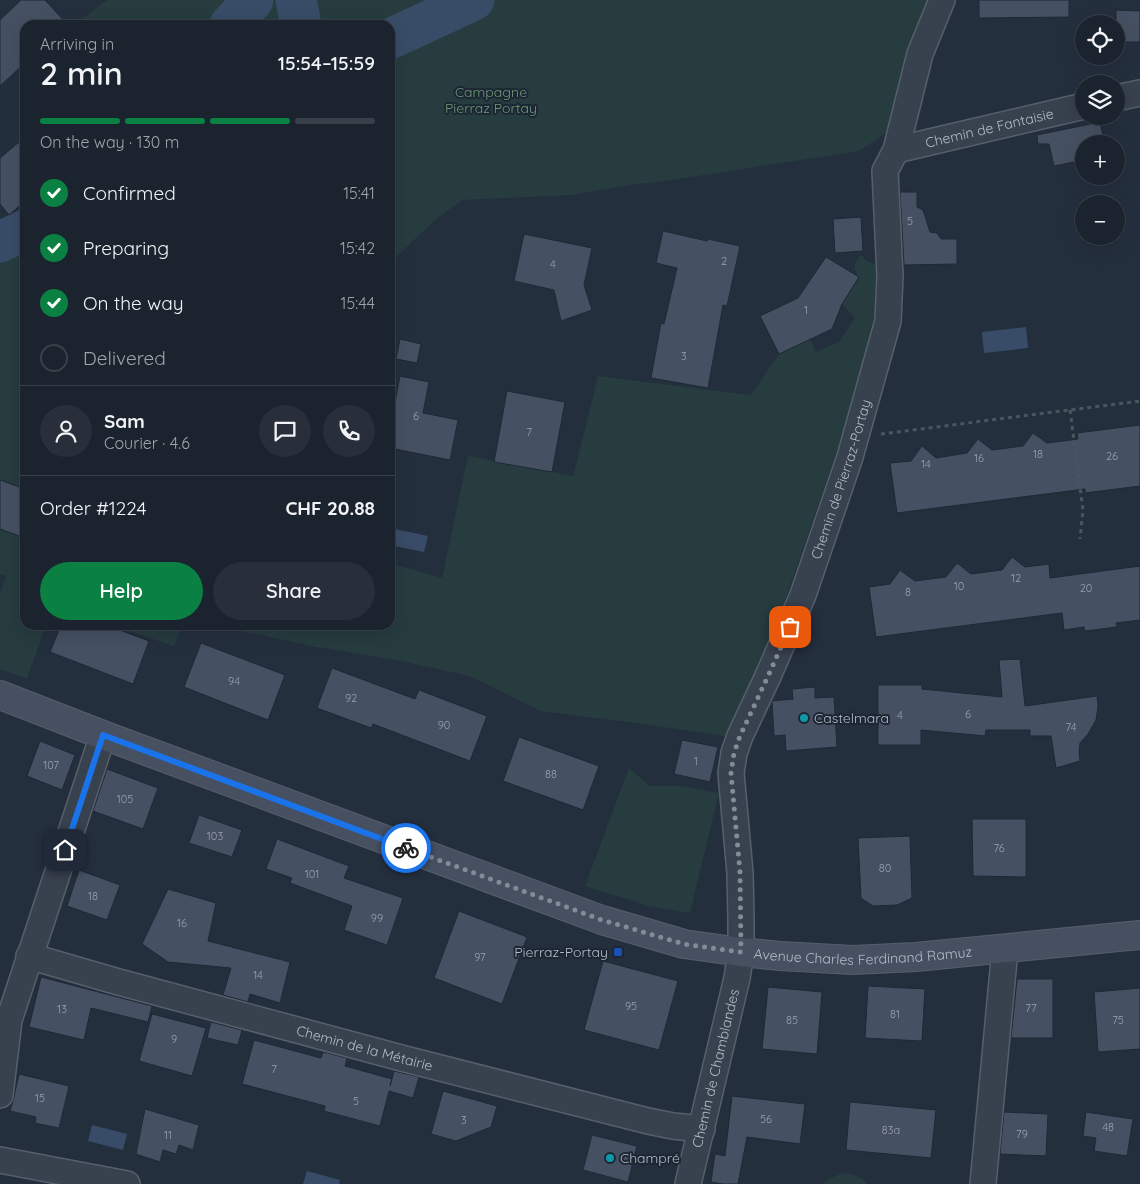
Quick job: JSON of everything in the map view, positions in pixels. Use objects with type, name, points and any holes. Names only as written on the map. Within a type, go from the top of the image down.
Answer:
[{"type":"street","name":"Chemin de Pierraz-Portay","points":[[741,952],[740,872],[731,773],[734,753],[803,596],[850,457],[888,322],[890,276],[885,171],[896,150],[920,54],[942,0]]},
{"type":"street","points":[[1125,96],[1140,93]]},
{"type":"street","name":"Chemin de Fantaisie","points":[[896,150],[1075,108]]},
{"type":"street","name":"Avenue Charles Ferdinand Ramuz","points":[[0,695],[602,920],[684,944],[780,956],[853,960],[916,957],[1140,935]]},
{"type":"street","points":[[0,1095],[9,1020],[103,735]]},
{"type":"street","points":[[983,1184],[1005,949]]},
{"type":"street","name":"Chemin de Chamblandes","points":[[688,1184],[737,978],[741,952]]},
{"type":"street","name":"Chemin de la Métairie","points":[[30,956],[114,981],[405,1059],[648,1121],[702,1129]]},
{"type":"street","points":[[0,1160],[127,1184]]},
{"type":"street","points":[[0,1166],[18,1184]]},
{"type":"path","points":[[902,431],[1140,401]]},
{"type":"path","points":[[1070,410],[1083,510],[1080,539]]},
{"type":"green space","name":"Campagne Pierraz Portay","points":[[107,0],[931,0],[889,131],[859,151],[572,195],[462,200],[434,221],[395,258],[395,20],[81,20]]},
{"type":"green space","points":[[20,236],[20,630],[44,630],[27,679],[0,669],[0,593],[6,576],[0,574],[0,246]]},
{"type":"green space","points":[[861,255],[867,261],[885,268],[871,353],[772,638],[730,737],[541,711],[469,676],[397,660],[317,647],[236,630],[395,630],[395,564],[442,578],[468,456],[573,476],[598,376],[750,395],[779,354],[810,339],[816,352],[839,342],[855,318],[842,304],[859,278],[855,266],[856,261]]},
{"type":"green space","points":[[126,630],[180,630],[174,646]]},
{"type":"green space","points":[[629,768],[650,786],[680,786],[719,793],[690,913],[649,906],[585,886]]},
{"type":"green space","points":[[846,1173],[858,1177],[867,1184],[823,1184],[834,1177]]},
{"type":"water","points":[[1026,327],[1028,348],[984,353],[982,332]]},
{"type":"water","points":[[395,529],[428,536],[424,552],[395,546]]},
{"type":"water","points":[[92,1125],[127,1134],[123,1150],[88,1141]]},
{"type":"water","points":[[307,1171],[340,1180],[339,1184],[303,1184]]},
{"type":"building","points":[[21,0],[45,0],[63,20],[20,20],[20,68],[0,86],[0,20]]},
{"type":"building","points":[[979,0],[1069,0],[1069,17],[979,18]]},
{"type":"building","points":[[1116,10],[1140,11],[1140,42],[1125,42],[1125,15],[1116,15]]},
{"type":"building","points":[[1085,125],[1101,125],[1103,135],[1075,135],[1075,162],[1054,166],[1049,144],[1038,144],[1037,135]]},
{"type":"building","points":[[20,141],[20,205],[9,215],[0,204],[0,158]]},
{"type":"building","points":[[900,192],[917,192],[917,207],[923,210],[930,232],[937,233],[941,239],[957,239],[957,264],[904,265]]},
{"type":"building","points":[[861,217],[863,251],[835,253],[833,219]]},
{"type":"building","points":[[663,231],[740,246],[727,306],[723,305],[708,388],[651,378],[661,323],[664,324],[677,268],[656,263]]},
{"type":"building","points":[[524,234],[592,248],[584,285],[592,310],[561,321],[554,290],[514,281]]},
{"type":"building","points":[[826,257],[859,277],[842,304],[832,329],[779,354],[760,316],[798,298]]},
{"type":"building","points":[[400,339],[421,344],[417,363],[396,359]]},
{"type":"building","points":[[400,376],[429,382],[423,413],[458,420],[450,460],[395,449],[395,402]]},
{"type":"building","points":[[507,391],[565,402],[552,472],[494,462]]},
{"type":"building","points":[[1140,425],[1140,486],[1085,493],[1085,489],[897,513],[890,463],[911,461],[922,446],[936,458],[967,453],[978,439],[992,450],[1023,446],[1033,433],[1047,443],[1078,439],[1077,433]]},
{"type":"building","points":[[0,480],[20,487],[20,536],[0,529]]},
{"type":"building","points":[[1012,557],[1025,567],[1049,564],[1050,578],[1140,566],[1140,620],[1116,623],[1117,627],[1085,631],[1084,627],[1064,630],[1062,613],[876,637],[869,587],[890,584],[900,570],[915,581],[946,577],[957,563],[971,574],[1002,570]]},
{"type":"building","points":[[59,630],[119,630],[149,641],[133,684],[50,652]]},
{"type":"building","points":[[201,643],[285,675],[268,720],[184,687]]},
{"type":"building","points":[[1020,659],[1025,706],[1097,696],[1096,720],[1080,743],[1080,761],[1056,768],[1051,736],[1030,736],[1030,730],[986,730],[985,736],[921,730],[921,745],[878,745],[878,685],[922,685],[922,689],[1002,697],[999,660]]},
{"type":"building","points":[[332,668],[415,699],[419,690],[487,716],[470,761],[373,724],[371,728],[317,708]]},
{"type":"building","name":"Castelmara","points":[[815,687],[815,698],[834,697],[837,747],[786,751],[785,735],[774,736],[772,701],[793,699],[792,689]]},
{"type":"building","points":[[519,737],[599,766],[583,810],[503,781]]},
{"type":"building","points":[[682,740],[718,747],[710,782],[674,774]]},
{"type":"building","points":[[40,741],[75,755],[62,790],[27,776]]},
{"type":"building","points":[[107,769],[158,788],[143,829],[93,811]]},
{"type":"building","points":[[199,815],[242,830],[232,857],[189,843]]},
{"type":"building","points":[[972,819],[1026,819],[1026,877],[973,876]]},
{"type":"building","points":[[910,836],[912,898],[897,905],[873,906],[861,898],[858,838]]},
{"type":"building","points":[[277,839],[349,866],[344,878],[403,898],[387,945],[344,930],[352,906],[290,883],[292,878],[266,869]]},
{"type":"building","points":[[79,870],[120,885],[107,920],[67,906]]},
{"type":"building","points":[[168,889],[216,903],[208,941],[290,962],[280,1003],[250,994],[248,1002],[223,995],[231,968],[168,962],[142,944]]},
{"type":"building","points":[[459,911],[527,937],[502,1004],[434,978]]},
{"type":"building","points":[[603,961],[678,981],[659,1050],[584,1030]]},
{"type":"building","points":[[41,977],[152,1006],[148,1022],[91,1008],[84,1040],[29,1027]]},
{"type":"building","points":[[1017,979],[1053,979],[1053,1038],[1011,1038]]},
{"type":"building","points":[[868,986],[925,989],[922,1041],[865,1038]]},
{"type":"building","points":[[768,987],[822,992],[817,1054],[762,1049]]},
{"type":"building","points":[[1140,988],[1140,1049],[1098,1052],[1094,992]]},
{"type":"building","points":[[152,1014],[206,1028],[192,1076],[139,1061]]},
{"type":"building","points":[[211,1022],[242,1030],[238,1045],[207,1038]]},
{"type":"building","points":[[254,1040],[321,1058],[323,1052],[347,1058],[345,1066],[392,1079],[394,1071],[419,1077],[413,1098],[389,1091],[380,1126],[324,1111],[325,1106],[242,1084]]},
{"type":"building","points":[[19,1074],[69,1086],[59,1128],[35,1123],[36,1117],[10,1111]]},
{"type":"building","points":[[443,1091],[497,1106],[491,1127],[456,1141],[431,1134]]},
{"type":"building","points":[[732,1096],[805,1104],[800,1144],[747,1137],[738,1184],[711,1182],[715,1154],[725,1156]]},
{"type":"building","points":[[850,1102],[936,1110],[931,1158],[846,1150]]},
{"type":"building","points":[[145,1109],[199,1125],[193,1150],[179,1145],[176,1154],[163,1150],[160,1162],[136,1154]]},
{"type":"building","points":[[1004,1112],[1048,1114],[1046,1156],[1000,1154]]},
{"type":"building","points":[[1086,1112],[1133,1119],[1127,1156],[1094,1151],[1096,1138],[1083,1136]]},
{"type":"building","name":"Champré","points":[[592,1135],[637,1146],[628,1182],[583,1170]]},
{"type":"waterway","points":[[235,20],[253,0]]},
{"type":"waterway","points":[[296,0],[300,20]]},
{"type":"waterway","points":[[395,37],[474,0]]},
{"type":"waterway","points":[[0,242],[20,232]]},
{"type":"way so far","points":[[406,848],[602,920],[684,944],[741,952],[740,872],[731,773],[734,753],[790,627]]},
{"type":"place","name":"Castelmara","points":[[804,718]]},
{"type":"place","name":"Pierraz-Portay","points":[[618,952]]},
{"type":"place","name":"Champré","points":[[610,1158]]},
{"type":"route","points":[[65,850],[103,735],[406,848]]}]
